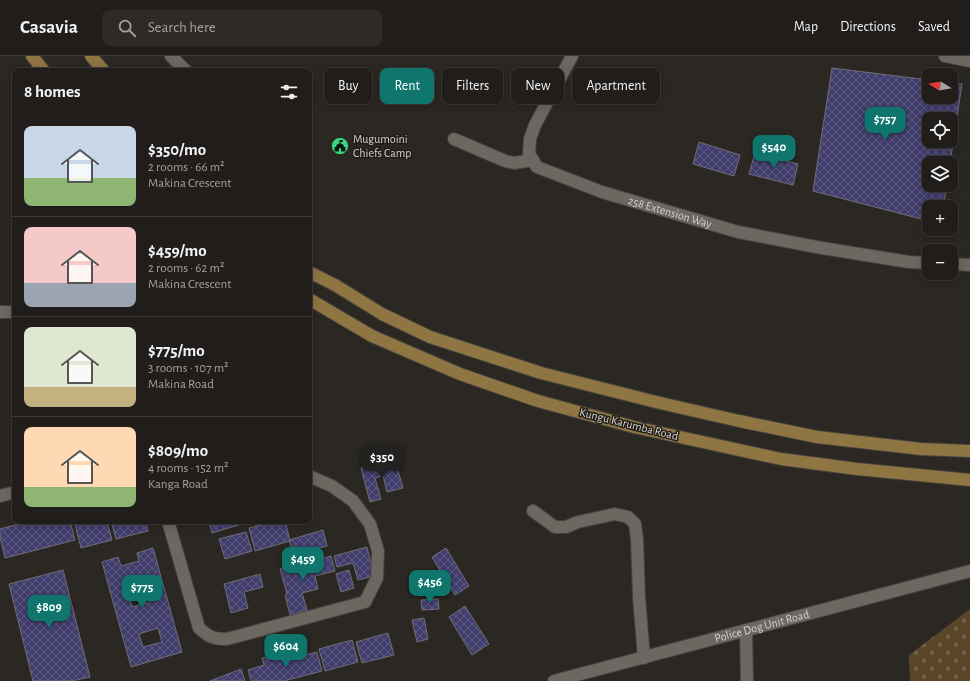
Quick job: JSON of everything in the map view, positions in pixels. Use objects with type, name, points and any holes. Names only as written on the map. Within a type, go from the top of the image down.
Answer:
[{"type":"main road","points":[[32,56],[42,68]]},
{"type":"main road","points":[[91,56],[101,68]]},
{"type":"main road","points":[[312,273],[336,285],[382,314],[430,337],[541,373],[739,422],[817,436],[921,449],[970,451]]},
{"type":"main road","name":"Kungu Karumba Road","points":[[312,301],[372,336],[460,374],[538,401],[634,427],[781,459],[857,469],[970,480]]},
{"type":"street","points":[[171,56],[183,68]]},
{"type":"street","points":[[454,139],[506,161],[514,163],[533,160],[529,154],[530,139],[535,125],[572,56]]},
{"type":"street","points":[[945,56],[970,62]]},
{"type":"street","name":"258 Extension Way","points":[[533,160],[537,167],[602,192],[738,232],[822,248],[909,262],[922,263]]},
{"type":"street","points":[[958,265],[970,266]]},
{"type":"street","points":[[0,312],[12,312]]},
{"type":"street","points":[[169,524],[199,628],[208,636],[216,639],[227,639],[365,602],[377,578],[378,551],[370,524],[353,501],[332,486],[312,477]]},
{"type":"street","points":[[0,496],[12,493]]},
{"type":"street","points":[[533,512],[555,527],[566,527],[578,522],[615,514],[628,517],[635,524],[644,658]]},
{"type":"street","name":"Police Dog Unit Road","points":[[554,681],[970,571]]},
{"type":"street","points":[[746,630],[747,681]]},
{"type":"green space","points":[[970,609],[970,681],[910,681],[909,655]]},
{"type":"building","points":[[832,68],[922,79],[922,104],[958,104],[958,84],[962,84],[958,112],[922,112],[922,148],[952,148],[951,156],[922,156],[922,192],[946,192],[944,200],[922,200],[922,219],[813,191]]},
{"type":"building","points":[[699,142],[740,155],[734,176],[693,164]]},
{"type":"building","points":[[755,153],[798,164],[793,185],[749,174]]},
{"type":"building","points":[[395,460],[403,488],[387,492],[383,476],[375,478],[381,499],[370,502],[361,468]]},
{"type":"building","points":[[19,524],[71,524],[75,540],[5,558],[0,537],[0,529]]},
{"type":"building","points":[[75,524],[108,524],[112,540],[81,548]]},
{"type":"building","points":[[112,524],[147,524],[148,531],[116,539]]},
{"type":"building","points":[[210,524],[242,524],[212,533]]},
{"type":"building","points":[[264,524],[286,524],[290,541],[255,551],[249,528]]},
{"type":"building","points":[[323,530],[327,546],[294,555],[289,540]]},
{"type":"building","points":[[246,532],[252,551],[225,559],[219,539]]},
{"type":"building","points":[[367,547],[374,576],[358,580],[353,563],[337,567],[334,556]]},
{"type":"building","points":[[153,548],[182,652],[131,667],[102,562],[118,557],[121,566],[139,561],[137,553]],"holes":[[[146,585],[151,602],[132,607],[127,590]],[[158,628],[162,642],[143,647],[139,634]]]},
{"type":"building","points":[[446,548],[469,586],[455,595],[432,557]]},
{"type":"building","points":[[331,556],[335,571],[315,576],[318,589],[302,593],[307,610],[290,615],[285,595],[287,594],[280,569],[310,560],[311,562]]},
{"type":"building","points":[[63,570],[90,677],[72,681],[33,681],[9,584]]},
{"type":"building","points":[[349,570],[354,588],[341,592],[336,574]]},
{"type":"building","points":[[260,574],[263,587],[244,592],[248,608],[231,613],[224,584]]},
{"type":"building","points":[[438,599],[439,609],[422,610],[421,600]]},
{"type":"building","points":[[465,606],[489,644],[472,655],[449,617]]},
{"type":"building","points":[[424,618],[428,639],[417,642],[412,620]]},
{"type":"building","points":[[388,633],[394,655],[362,663],[356,642]]},
{"type":"building","points":[[352,640],[358,662],[325,671],[319,649]]},
{"type":"building","points":[[317,652],[322,671],[284,681],[251,681],[248,670],[264,665],[262,658],[279,654],[283,661]]},
{"type":"building","points":[[241,669],[245,681],[210,681]]},
{"type":"place","name":"Mugumoini Chiefs Camp","points":[[340,146]]}]
